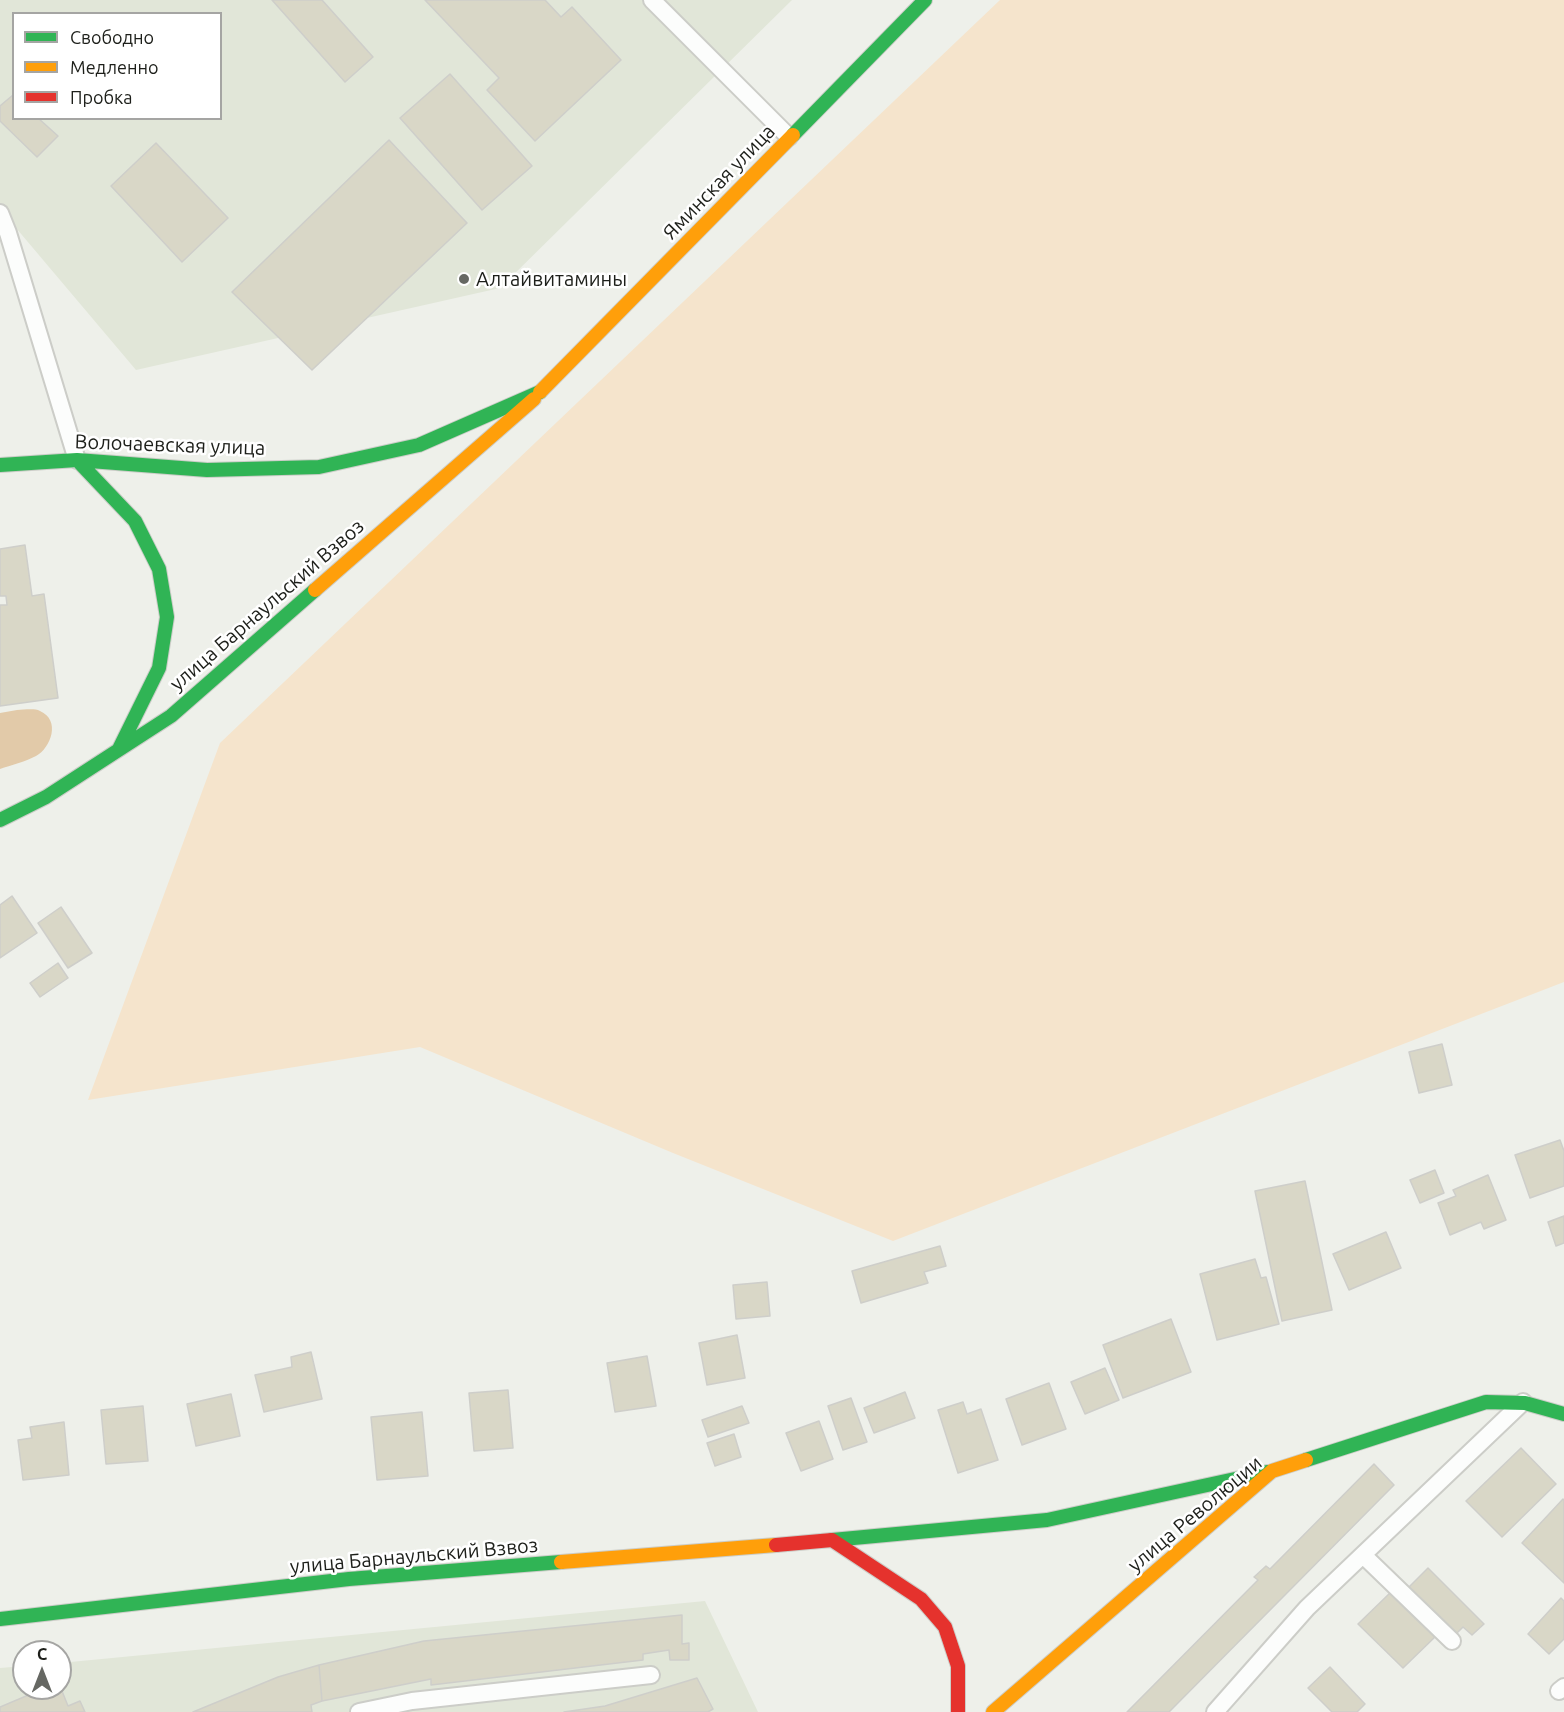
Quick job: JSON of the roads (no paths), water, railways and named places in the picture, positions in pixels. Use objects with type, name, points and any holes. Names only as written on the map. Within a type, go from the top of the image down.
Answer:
[{"type":"main road","name":"Яминская улица","points":[[541,392],[925,0]]},
{"type":"main road","name":"Волочаевская улица","points":[[0,465],[77,460],[207,470],[320,467],[419,445],[541,392]]},
{"type":"main road","name":"улица Барнаульский Взвоз","points":[[0,820],[46,797],[171,716],[541,392]]},
{"type":"main road","points":[[77,460],[135,521],[159,569],[167,617],[159,668],[119,749]]},
{"type":"main road","name":"улица Революции","points":[[993,1712],[1272,1471],[1486,1402],[1512,1400],[1543,1406],[1564,1414]]},
{"type":"main road","name":"улица Барнаульский Взвоз","points":[[0,1619],[349,1579],[832,1540],[1047,1520],[1272,1471]]},
{"type":"main road","points":[[832,1540],[921,1599],[945,1627],[958,1666],[958,1712]]},
{"type":"lane","points":[[652,0],[789,137]]},
{"type":"lane","points":[[0,213],[77,460]]},
{"type":"lane","points":[[1215,1712],[1307,1608],[1523,1402]]},
{"type":"lane","points":[[1363,1555],[1452,1641]]},
{"type":"lane","points":[[359,1712],[412,1701],[651,1675]]},
{"type":"place","name":"Алтайвитамины","points":[[464,279]]}]
